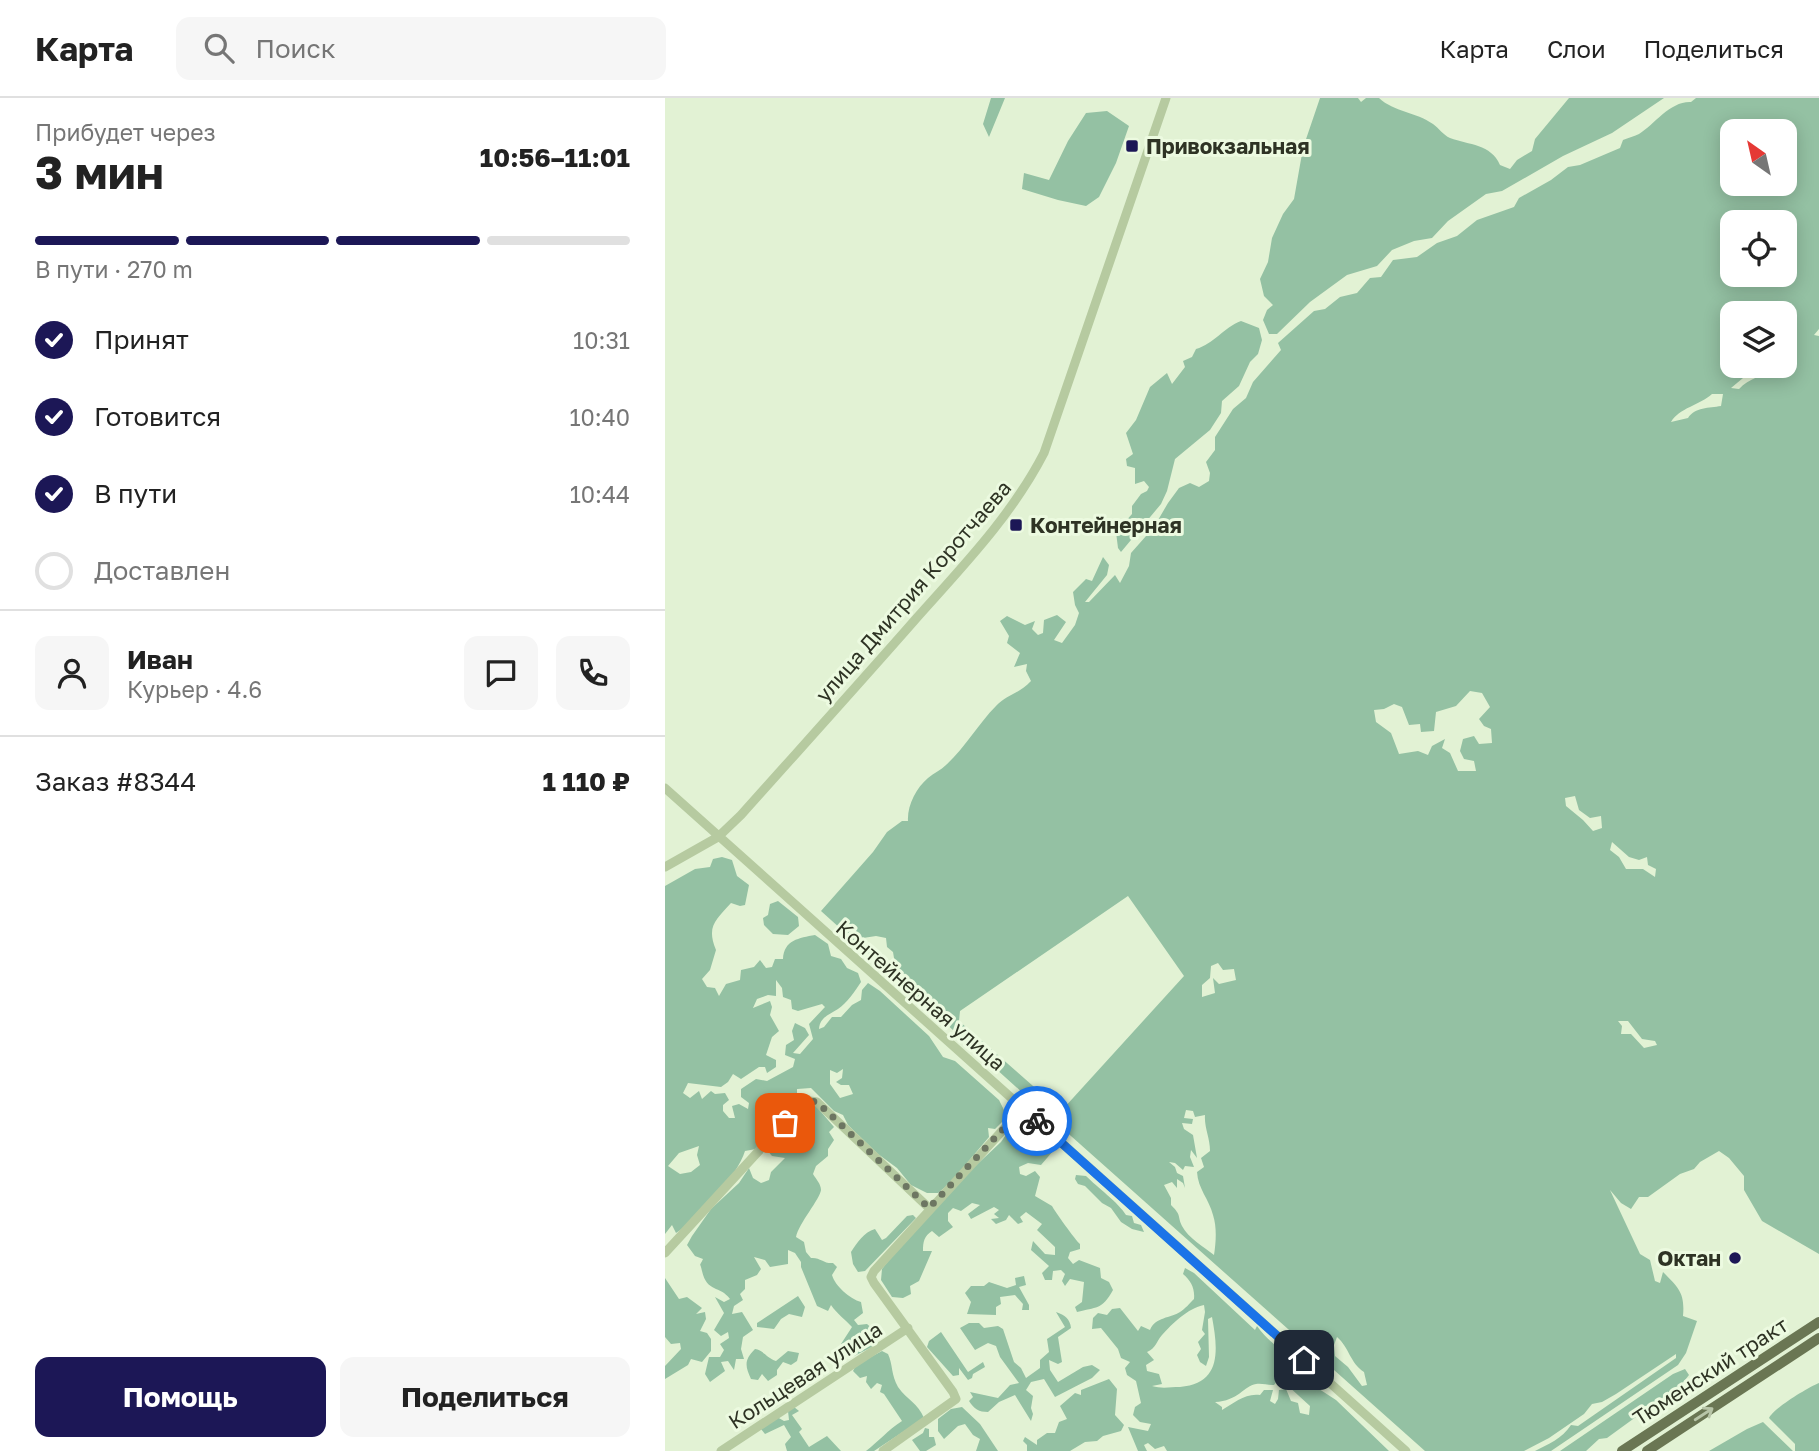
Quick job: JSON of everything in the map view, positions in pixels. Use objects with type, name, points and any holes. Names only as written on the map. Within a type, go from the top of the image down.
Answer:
[{"type":"main road","name":"Тюменский тракт","points":[[1622,1451],[1819,1322]]},
{"type":"main road","name":"Тюменский тракт","points":[[1647,1451],[1819,1338]]},
{"type":"street","name":"улица Дмитрия Коротчаева","points":[[665,867],[717,837],[751,803],[975,553],[1029,482],[1044,453],[1166,98]]},
{"type":"street","name":"Контейнерная улица","points":[[665,788],[1406,1451]]},
{"type":"street","points":[[665,1253],[801,1105],[810,1101],[817,1102],[929,1208]]},
{"type":"street","points":[[883,1451],[956,1399],[871,1277],[874,1270],[929,1208],[1023,1108]]},
{"type":"street","name":"Кольцевая улица","points":[[721,1451],[908,1328]]},
{"type":"green space","points":[[991,98],[1005,98],[989,137],[983,124]]},
{"type":"green space","points":[[1320,98],[1358,98],[1361,102],[1366,98],[1379,98],[1391,106],[1426,120],[1450,138],[1485,149],[1500,165],[1510,169],[1517,160],[1532,151],[1535,139],[1569,98],[1664,98],[1612,133],[1563,156],[1502,191],[1486,194],[1448,221],[1432,238],[1414,241],[1392,250],[1377,266],[1347,275],[1310,302],[1277,334],[1269,334],[1263,320],[1267,310],[1273,305],[1264,296],[1260,279],[1268,262],[1272,238],[1283,214],[1294,199],[1303,148]]},
{"type":"green space","points":[[1696,98],[1819,98],[1819,329],[1814,335],[1819,336],[1819,1254],[1762,1221],[1744,1190],[1744,1176],[1729,1158],[1719,1151],[1648,1197],[1639,1197],[1631,1209],[1621,1203],[1610,1190],[1640,1254],[1650,1260],[1655,1281],[1660,1283],[1663,1272],[1680,1291],[1683,1316],[1697,1321],[1686,1353],[1678,1365],[1551,1451],[1535,1451],[1559,1438],[1571,1425],[1578,1426],[1676,1358],[1676,1354],[1616,1394],[1592,1404],[1584,1414],[1524,1451],[1425,1451],[1053,1120],[1184,976],[1128,896],[960,1011],[959,1021],[1041,1093],[1035,1104],[821,911],[887,832],[902,821],[908,821],[911,803],[924,782],[953,758],[996,706],[1031,681],[1026,671],[1027,664],[1014,667],[1020,653],[1007,643],[1009,636],[1000,621],[1007,616],[1025,625],[1035,621],[1032,629],[1038,635],[1043,633],[1044,620],[1057,615],[1066,622],[1054,640],[1062,643],[1075,625],[1079,613],[1073,592],[1086,579],[1092,581],[1103,557],[1109,565],[1107,575],[1085,602],[1089,602],[1115,575],[1120,583],[1129,566],[1131,553],[1154,527],[1179,488],[1190,483],[1199,487],[1209,481],[1210,473],[1206,462],[1215,450],[1215,437],[1233,409],[1246,398],[1253,382],[1281,350],[1278,343],[1314,311],[1325,309],[1340,297],[1357,293],[1370,278],[1381,277],[1393,260],[1417,257],[1437,243],[1457,236],[1477,220],[1514,207],[1519,198],[1568,167],[1580,165],[1620,148],[1623,140],[1639,134],[1670,109]],"holes":[[[1712,394],[1723,394],[1721,406],[1698,410],[1688,418],[1671,422],[1679,413]],[[1470,691],[1482,693],[1490,707],[1479,719],[1484,726],[1491,729],[1492,743],[1479,744],[1474,736],[1463,739],[1460,751],[1464,759],[1474,761],[1476,771],[1458,771],[1450,753],[1442,748],[1445,739],[1432,746],[1428,755],[1418,751],[1399,754],[1391,733],[1376,722],[1374,710],[1394,704],[1402,707],[1409,725],[1420,724],[1421,732],[1434,731],[1436,712],[1456,706]],[[1575,796],[1579,810],[1590,818],[1601,816],[1602,828],[1593,831],[1566,806],[1565,798]],[[1612,842],[1629,857],[1639,860],[1647,857],[1648,865],[1656,869],[1655,877],[1643,869],[1626,869],[1619,857],[1610,850]],[[863,938],[886,938],[887,947],[893,952],[896,970],[863,943]],[[1218,963],[1223,970],[1234,969],[1236,980],[1219,984],[1213,978],[1215,993],[1202,997],[1202,985],[1210,978],[1211,966]],[[1618,1021],[1628,1021],[1642,1039],[1655,1041],[1657,1045],[1644,1048],[1631,1034],[1621,1034],[1622,1026]],[[1186,1110],[1193,1111],[1195,1117],[1205,1115],[1210,1151],[1201,1158],[1204,1167],[1197,1172],[1199,1184],[1214,1220],[1214,1255],[1185,1230],[1171,1205],[1171,1198],[1164,1185],[1172,1182],[1177,1188],[1177,1179],[1185,1188],[1183,1176],[1177,1173],[1169,1162],[1175,1163],[1183,1170],[1185,1166],[1194,1167],[1190,1157],[1191,1150],[1197,1158],[1193,1135],[1184,1129],[1182,1123],[1192,1124],[1193,1119],[1184,1118]],[[1337,1337],[1364,1372],[1367,1385],[1362,1386],[1348,1367],[1335,1356],[1334,1345]]]},
{"type":"green space","points":[[1107,111],[1129,126],[1116,163],[1099,197],[1086,206],[1022,189],[1024,173],[1049,180],[1068,141],[1086,113]]},
{"type":"green space","points":[[1241,321],[1259,328],[1262,340],[1258,354],[1250,362],[1239,386],[1222,401],[1221,413],[1210,430],[1175,459],[1161,504],[1121,552],[1116,532],[1132,514],[1132,506],[1149,487],[1144,481],[1135,484],[1135,468],[1127,466],[1126,459],[1133,454],[1126,433],[1136,420],[1150,387],[1167,373],[1172,384],[1185,367],[1183,361],[1192,357],[1196,349]]},
{"type":"green space","points":[[722,857],[732,860],[737,876],[749,885],[745,905],[731,903],[714,924],[712,935],[716,950],[710,970],[702,979],[707,987],[715,988],[719,996],[726,984],[740,980],[741,970],[754,967],[760,960],[766,968],[772,967],[775,959],[783,959],[789,944],[815,935],[828,944],[831,956],[841,959],[847,968],[858,973],[861,982],[845,1004],[823,1019],[819,1029],[832,1017],[841,1017],[861,1000],[862,990],[868,983],[929,1036],[943,1057],[955,1061],[999,1100],[1005,1112],[1005,1119],[995,1129],[988,1128],[989,1137],[950,1183],[938,1193],[927,1193],[911,1185],[897,1168],[848,1125],[843,1115],[834,1111],[811,1088],[797,1089],[797,1098],[790,1102],[785,1100],[777,1108],[778,1116],[774,1127],[756,1149],[745,1151],[726,1184],[706,1207],[676,1233],[672,1225],[665,1234],[665,886],[695,869],[710,867],[713,859]],"holes":[[[776,980],[782,988],[783,997],[791,1000],[792,1009],[798,1011],[822,1004],[825,1007],[809,1024],[813,1039],[800,1054],[793,1053],[809,1035],[805,1028],[795,1023],[792,1031],[794,1040],[786,1045],[785,1055],[795,1059],[793,1067],[767,1081],[756,1079],[741,1089],[741,1097],[749,1103],[748,1109],[739,1104],[732,1106],[735,1118],[729,1118],[723,1111],[723,1105],[729,1100],[725,1093],[715,1094],[711,1091],[702,1099],[699,1091],[690,1098],[683,1093],[688,1083],[721,1087],[733,1074],[741,1079],[759,1067],[765,1067],[767,1073],[776,1067],[776,1060],[766,1055],[772,1037],[779,1031],[770,1015],[770,1001],[753,1008],[757,999],[768,995],[776,996]],[[843,1069],[842,1078],[836,1082],[849,1085],[853,1094],[840,1098],[830,1084],[830,1070],[837,1073]],[[699,1146],[697,1155],[700,1165],[691,1172],[680,1174],[668,1166],[679,1153]]]},
{"type":"green space","points":[[778,901],[798,917],[799,926],[788,935],[773,934],[764,925],[763,918],[768,915],[770,904]]},
{"type":"green space","points":[[816,1106],[834,1127],[829,1132],[834,1140],[828,1149],[828,1156],[816,1166],[813,1174],[821,1190],[796,1237],[804,1242],[806,1252],[811,1258],[833,1263],[837,1267],[832,1275],[836,1283],[848,1295],[861,1302],[863,1313],[854,1320],[858,1325],[867,1324],[875,1331],[877,1339],[872,1347],[854,1356],[841,1344],[852,1327],[831,1305],[828,1311],[817,1306],[795,1253],[788,1250],[788,1264],[770,1267],[765,1260],[754,1257],[761,1269],[757,1275],[745,1280],[745,1289],[740,1294],[743,1300],[734,1306],[732,1314],[742,1312],[753,1330],[743,1337],[741,1349],[744,1359],[736,1359],[734,1370],[728,1361],[721,1362],[725,1371],[710,1382],[705,1374],[709,1357],[720,1357],[724,1350],[720,1344],[729,1338],[728,1332],[721,1336],[714,1330],[724,1313],[715,1297],[724,1302],[730,1299],[707,1283],[700,1265],[703,1259],[695,1256],[687,1245],[711,1209],[739,1183],[749,1168],[753,1178],[761,1183],[769,1180],[771,1172],[785,1158],[772,1156],[767,1150],[774,1139],[787,1130],[801,1109]]},
{"type":"green space","points":[[1018,1124],[1027,1125],[1053,1151],[1041,1165],[1028,1163],[1019,1167],[1020,1174],[1026,1176],[1035,1171],[1040,1177],[1035,1196],[1052,1206],[1080,1244],[1080,1249],[1070,1252],[1068,1258],[1073,1264],[1079,1260],[1100,1268],[1101,1278],[1109,1282],[1113,1290],[1109,1296],[1098,1307],[1077,1312],[1075,1307],[1082,1302],[1084,1282],[1070,1279],[1065,1286],[1062,1281],[1065,1274],[1061,1270],[1053,1271],[1052,1280],[1045,1280],[1042,1273],[1049,1266],[1031,1250],[1033,1241],[1045,1254],[1055,1255],[1055,1247],[1037,1230],[1042,1224],[1026,1212],[1020,1217],[1023,1222],[1018,1224],[1009,1215],[1006,1220],[996,1224],[991,1219],[999,1218],[994,1214],[999,1210],[994,1207],[971,1219],[968,1214],[980,1205],[972,1203],[961,1211],[953,1208],[948,1213],[948,1221],[953,1227],[939,1237],[932,1231],[927,1235],[923,1251],[932,1251],[919,1281],[910,1286],[911,1294],[903,1298],[892,1297],[881,1280],[882,1269],[970,1171]]},
{"type":"green space","points":[[1076,1175],[1086,1176],[1126,1215],[1132,1216],[1134,1223],[1141,1225],[1144,1232],[1121,1222],[1111,1208],[1085,1186],[1078,1184]]},
{"type":"green space","points":[[913,1215],[916,1218],[865,1271],[858,1272],[851,1252],[861,1238],[875,1229],[882,1240],[907,1216]]},
{"type":"green space","points":[[1185,1268],[1194,1273],[1255,1330],[1257,1326],[1283,1355],[1289,1367],[1274,1385],[1256,1384],[1229,1399],[1215,1402],[1222,1410],[1245,1397],[1260,1395],[1264,1390],[1273,1390],[1270,1401],[1275,1404],[1279,1390],[1286,1389],[1291,1401],[1298,1403],[1300,1413],[1309,1415],[1310,1406],[1287,1385],[1287,1376],[1297,1367],[1389,1451],[1167,1451],[1164,1446],[1155,1449],[1148,1443],[1144,1445],[1147,1451],[1138,1451],[1128,1427],[1148,1431],[1151,1424],[1140,1422],[1133,1415],[1135,1407],[1141,1403],[1136,1381],[1127,1375],[1125,1368],[1130,1362],[1121,1358],[1118,1349],[1101,1328],[1092,1329],[1093,1318],[1098,1313],[1107,1315],[1112,1309],[1120,1308],[1138,1331],[1141,1326],[1150,1330],[1159,1320],[1180,1312],[1194,1299],[1192,1285],[1183,1274]],"holes":[[[1204,1305],[1202,1330],[1205,1334],[1198,1342],[1201,1349],[1197,1355],[1200,1362],[1206,1366],[1209,1357],[1208,1319],[1212,1317],[1216,1352],[1210,1372],[1194,1384],[1166,1388],[1152,1386],[1162,1384],[1159,1374],[1147,1371],[1146,1365],[1154,1360],[1147,1352],[1186,1313]]]},
{"type":"green space","points":[[1024,1276],[1026,1285],[1019,1287],[1029,1310],[1022,1310],[1023,1304],[1015,1295],[1000,1297],[1001,1304],[996,1307],[996,1315],[967,1314],[971,1302],[965,1293],[971,1286],[984,1286],[989,1282],[1007,1288],[1016,1285],[1015,1278]]},
{"type":"green space","points":[[665,1278],[679,1299],[687,1297],[702,1308],[696,1314],[705,1312],[706,1319],[700,1331],[707,1333],[711,1339],[711,1351],[702,1362],[691,1359],[688,1365],[665,1379],[665,1366],[681,1349],[680,1343],[671,1344],[665,1337]]},
{"type":"green space","points":[[798,1296],[805,1307],[802,1317],[789,1314],[781,1319],[774,1329],[757,1327],[757,1323]]},
{"type":"green space","points":[[1056,1312],[1067,1318],[1071,1328],[1058,1337],[1062,1362],[1058,1364],[1049,1360],[1050,1370],[1058,1382],[1083,1367],[1092,1365],[1100,1370],[1092,1378],[1055,1397],[1044,1379],[1031,1382],[1026,1390],[1033,1396],[1031,1421],[1015,1395],[999,1402],[988,1412],[975,1408],[969,1401],[973,1397],[970,1392],[998,1398],[1010,1385],[1019,1383],[1000,1357],[996,1346],[988,1343],[975,1350],[960,1328],[969,1323],[979,1323],[984,1328],[998,1326],[1003,1329],[1014,1362],[1026,1378],[1040,1368],[1040,1360],[1049,1352],[1047,1339],[1065,1327]]},
{"type":"green space","points":[[941,1332],[968,1372],[983,1362],[985,1367],[968,1380],[959,1368],[959,1375],[953,1376],[927,1347],[929,1341]]},
{"type":"green space","points":[[755,1349],[776,1361],[788,1351],[799,1353],[797,1361],[791,1365],[783,1362],[777,1375],[768,1381],[762,1374],[758,1380],[751,1379],[747,1360]]},
{"type":"green space","points":[[882,1351],[888,1354],[898,1387],[924,1418],[874,1451],[866,1451],[902,1421],[880,1392],[882,1385],[877,1383],[871,1389],[866,1382],[867,1376],[860,1378],[853,1371],[856,1365]]},
{"type":"green space","points":[[1685,1369],[1689,1375],[1678,1389],[1662,1398],[1657,1406],[1640,1414],[1607,1438],[1599,1439],[1586,1451],[1560,1451],[1673,1374]]},
{"type":"green space","points":[[1109,1379],[1117,1389],[1115,1415],[1124,1425],[1121,1431],[1103,1436],[1097,1441],[1085,1442],[1070,1451],[1027,1451],[1027,1445],[1023,1441],[1025,1437],[1037,1445],[1037,1440],[1047,1433],[1055,1433],[1059,1422],[1067,1419],[1060,1406],[1075,1393],[1081,1395],[1081,1390]]},
{"type":"green space","points":[[1819,1383],[1819,1451],[1795,1451],[1795,1444],[1769,1418],[1784,1404]]},
{"type":"green space","points":[[794,1407],[799,1411],[792,1415],[802,1429],[799,1432],[809,1447],[827,1436],[841,1451],[787,1451],[785,1444],[791,1437],[784,1425],[765,1434],[761,1429],[777,1417],[784,1421],[789,1420],[788,1411]]},
{"type":"green space","points":[[962,1407],[980,1424],[998,1451],[976,1451],[980,1439],[973,1435],[965,1424],[958,1426],[944,1439],[938,1431],[938,1419],[951,1409]]},
{"type":"green space","points":[[1763,1422],[1793,1451],[1709,1451],[1747,1429]]},
{"type":"green space","points":[[925,1428],[929,1429],[929,1437],[934,1437],[936,1445],[926,1451],[920,1451],[912,1440],[923,1433]]},
{"type":"way so far","points":[[785,1123],[801,1105],[810,1101],[817,1102],[929,1208],[1023,1108],[1037,1121]]},
{"type":"place","name":"Привокзальная","points":[[1132,146]]},
{"type":"place","name":"Контейнерная","points":[[1016,525]]},
{"type":"place","name":"Октан","points":[[1735,1258]]},
{"type":"route","points":[[1037,1121],[1304,1360]]}]
